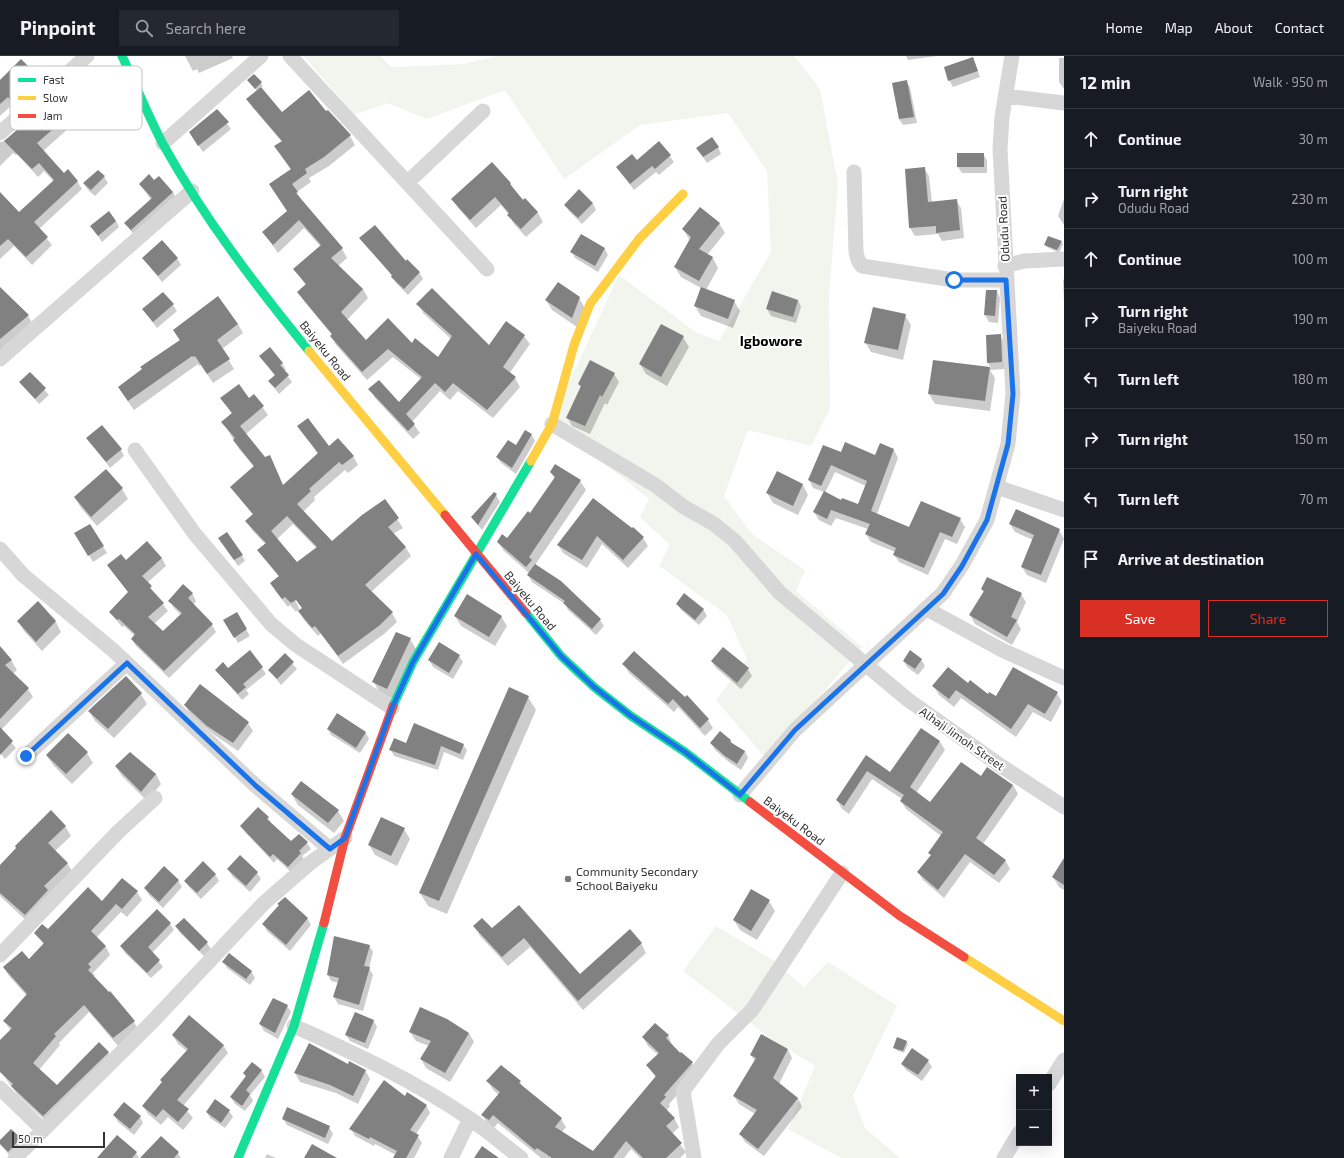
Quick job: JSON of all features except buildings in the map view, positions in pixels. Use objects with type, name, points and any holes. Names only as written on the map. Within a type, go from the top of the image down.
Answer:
[{"type":"main road","name":"Baiyeku Road","points":[[122,56],[127,66]]},
{"type":"main road","name":"Baiyeku Road","points":[[142,97],[164,143],[210,221],[282,318],[561,656],[594,687],[631,716],[685,752],[900,916],[1064,1021]]},
{"type":"main road","points":[[238,1158],[294,1026],[320,941],[335,874],[345,838],[392,708],[413,662],[552,424],[574,345],[590,304],[639,239],[683,194]]},
{"type":"street","points":[[76,66],[87,56]]},
{"type":"street","points":[[164,143],[261,56]]},
{"type":"street","points":[[290,56],[487,269]]},
{"type":"street","name":"Odudu Road","points":[[740,795],[795,730],[943,594],[962,566],[987,520],[1008,444],[1013,394],[1000,149],[1012,56]]},
{"type":"street","points":[[1006,96],[1064,103]]},
{"type":"street","points":[[408,182],[483,111]]},
{"type":"street","points":[[0,133],[10,124]]},
{"type":"street","points":[[854,172],[856,252],[858,260],[862,266],[954,280],[1006,273],[1024,261],[1064,259]]},
{"type":"street","points":[[0,359],[192,191]]},
{"type":"street","name":"Alhaji Jimoh Street","points":[[552,424],[655,485],[684,507],[714,524],[735,541],[780,593],[907,699],[1001,766],[1064,807]]},
{"type":"street","points":[[135,450],[194,533],[271,624],[296,644],[392,708]]},
{"type":"street","points":[[996,486],[1064,510]]},
{"type":"street","points":[[3,558],[127,663],[256,786],[330,849]]},
{"type":"street","points":[[927,609],[1002,650],[1064,678]]},
{"type":"street","points":[[26,756],[127,663]]},
{"type":"street","points":[[0,955],[118,832],[155,798]]},
{"type":"street","points":[[15,1158],[153,1021],[264,903],[310,863],[345,838]]},
{"type":"street","points":[[310,863],[335,874]]},
{"type":"street","points":[[694,1158],[683,1091],[718,1044],[752,1010],[842,873]]},
{"type":"street","points":[[294,1026],[352,1052],[413,1084],[470,1119],[521,1158]]},
{"type":"street","points":[[1052,1079],[1064,1060]]},
{"type":"street","points":[[0,1088],[43,1130]]},
{"type":"street","points":[[451,1158],[470,1119]]},
{"type":"street","points":[[1004,1158],[1016,1138]]},
{"type":"shaded area","points":[[304,56],[380,56],[391,67],[463,64],[497,56],[794,56],[820,89],[838,184],[829,294],[830,409],[811,446],[748,430],[724,496],[752,534],[805,570],[796,591],[862,647],[766,759],[716,700],[747,659],[727,615],[659,566],[670,545],[640,517],[649,499],[551,421],[619,275],[697,333],[719,341],[771,252],[767,171],[728,113],[640,125],[564,179],[505,90],[427,119],[387,103],[354,115]]},
{"type":"shaded area","points":[[716,926],[773,960],[804,987],[828,962],[897,1006],[853,1096],[865,1128],[900,1158],[841,1158],[788,1129],[815,1066],[770,1038],[683,971]]},
{"type":"traffic: fast","points":[[122,56],[126,66]]},
{"type":"traffic: fast","points":[[142,101],[163,144],[213,225],[250,276],[309,351]]},
{"type":"traffic: fast","points":[[393,706],[413,662],[531,461]]},
{"type":"traffic: fast","points":[[526,613],[561,656],[594,687],[631,716],[685,752],[750,802]]},
{"type":"traffic: fast","points":[[238,1158],[294,1026],[324,923]]},
{"type":"traffic: slow","points":[[531,461],[552,424],[574,345],[590,304],[639,239],[683,194]]},
{"type":"traffic: slow","points":[[309,351],[445,515]]},
{"type":"traffic: slow","points":[[964,957],[1064,1021]]},
{"type":"traffic: jam","points":[[445,515],[526,613]]},
{"type":"traffic: jam","points":[[324,923],[345,838],[393,706]]},
{"type":"traffic: jam","points":[[750,802],[900,916],[964,957]]},
{"type":"place","name":"Community Secondary School Baiyeku","points":[[568,879]]},
{"type":"district","name":"Igbowore","points":[[771,341]]},
{"type":"route","points":[[26,756],[127,663],[256,786],[330,849],[345,838],[392,708],[413,662],[476,554],[561,656],[594,687],[631,716],[685,752],[740,795],[795,730],[943,594],[962,566],[987,520],[1008,444],[1013,394],[1006,280],[954,280]]}]
